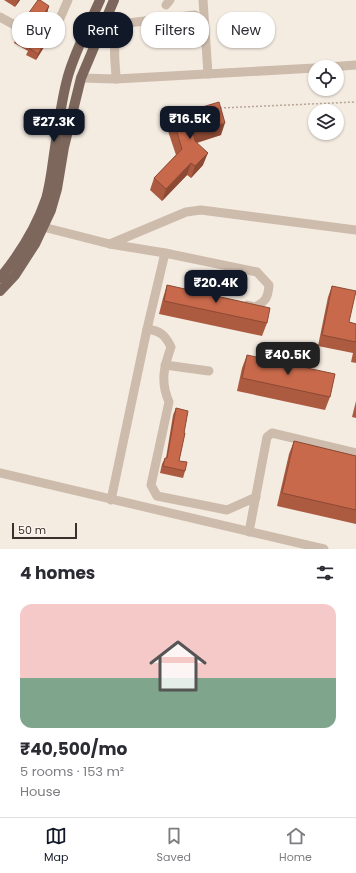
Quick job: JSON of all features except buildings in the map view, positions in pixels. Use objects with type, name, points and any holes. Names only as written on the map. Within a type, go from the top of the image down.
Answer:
[{"type":"main road","points":[[0,278],[25,243],[35,225],[46,199],[68,77],[76,51],[100,0]]},
{"type":"main road","points":[[0,291],[15,275],[36,244],[51,210],[81,78],[114,0]]},
{"type":"street","points":[[0,17],[48,42],[51,39],[68,0]]},
{"type":"street","points":[[203,0],[208,74]]},
{"type":"street","points":[[116,78],[116,37],[120,30],[128,24],[141,22]]},
{"type":"street","points":[[344,66],[356,66]]},
{"type":"street","points":[[81,78],[116,78],[308,68]]},
{"type":"street","points":[[110,244],[186,212],[201,210],[356,230]]},
{"type":"street","points":[[44,227],[110,244],[165,253],[258,272],[269,285],[268,294],[264,302],[255,307],[240,304]]},
{"type":"street","points":[[111,500],[147,329],[161,291],[165,253]]},
{"type":"street","points":[[147,329],[155,330],[167,337],[171,347],[165,365],[163,379],[164,391],[169,402],[151,485],[157,496],[227,510],[256,497]]},
{"type":"street","points":[[165,365],[208,371]]},
{"type":"street","points":[[249,532],[267,437],[272,433],[356,453]]},
{"type":"street","points":[[0,473],[324,549]]},
{"type":"path","points":[[216,108],[356,102]]},
{"type":"path","points":[[180,111],[194,110]]},
{"type":"path","points":[[167,113],[174,112]]}]
